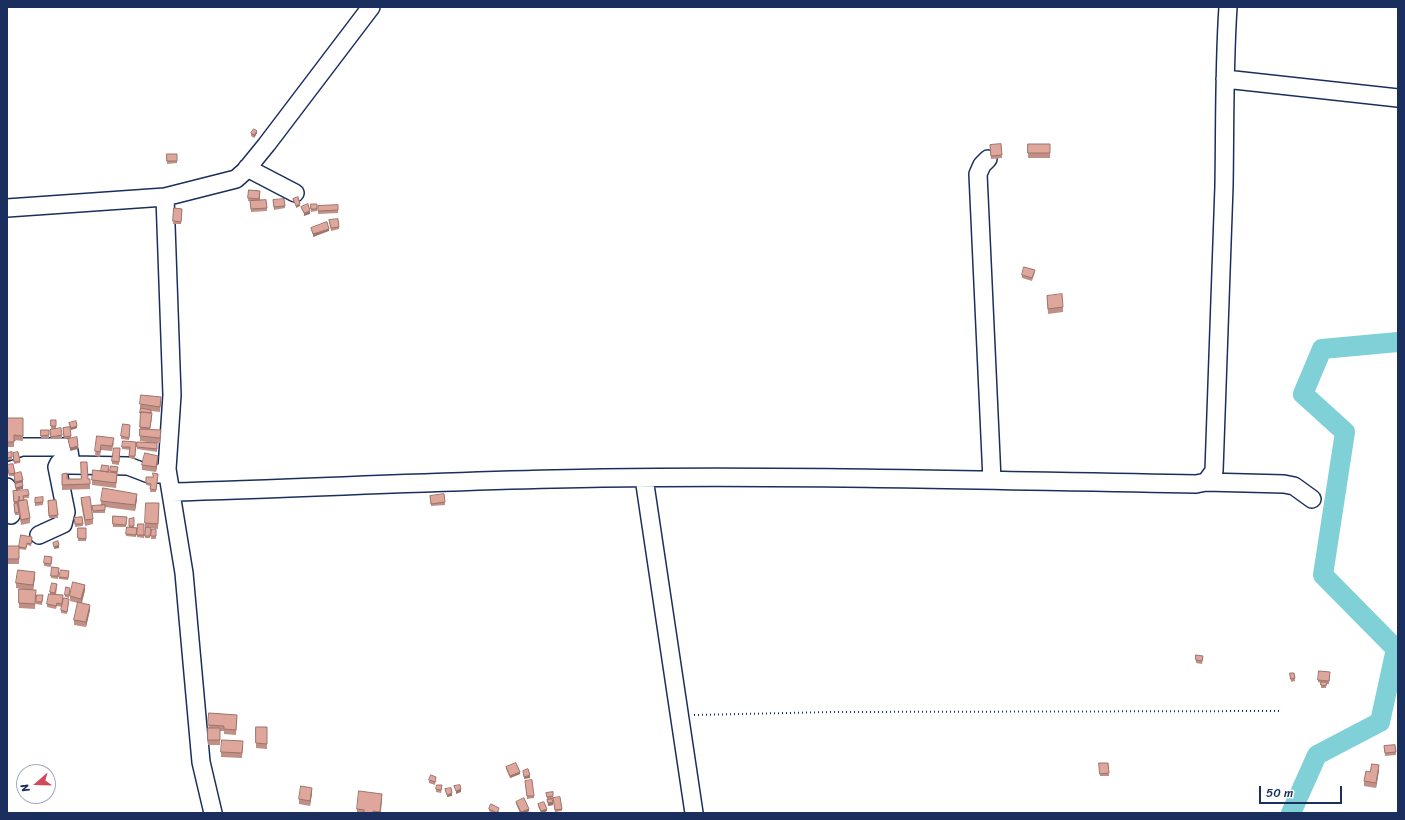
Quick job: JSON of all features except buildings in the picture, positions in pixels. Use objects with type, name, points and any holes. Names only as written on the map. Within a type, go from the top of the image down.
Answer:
[{"type":"street","points":[[7,208],[165,197],[236,179],[247,168],[371,7]]},
{"type":"street","points":[[1206,482],[1214,471],[1221,308],[1225,79],[1228,7]]},
{"type":"street","points":[[1225,79],[1398,98]]},
{"type":"street","points":[[988,159],[978,174],[992,480]]},
{"type":"street","points":[[247,168],[259,176],[295,193]]},
{"type":"street","points":[[165,197],[172,394],[167,469],[184,573],[201,762],[213,813]]},
{"type":"street","points":[[7,452],[22,447],[65,447],[69,451],[70,465]]},
{"type":"street","points":[[39,535],[60,526],[66,518],[56,466],[60,463],[65,465],[128,466],[149,474],[159,474],[167,469]]},
{"type":"street","points":[[170,492],[454,480],[644,478],[992,480],[1196,484],[1206,482],[1284,484],[1294,486],[1312,499]]},
{"type":"street","points":[[644,478],[694,813]]},
{"type":"street","points":[[7,486],[12,515]]},
{"type":"path","points":[[680,715],[834,712],[1282,711]]},
{"type":"waterway","points":[[1291,813],[1317,755],[1380,722],[1396,649],[1323,575],[1345,432],[1303,394],[1322,349],[1398,342]]}]
